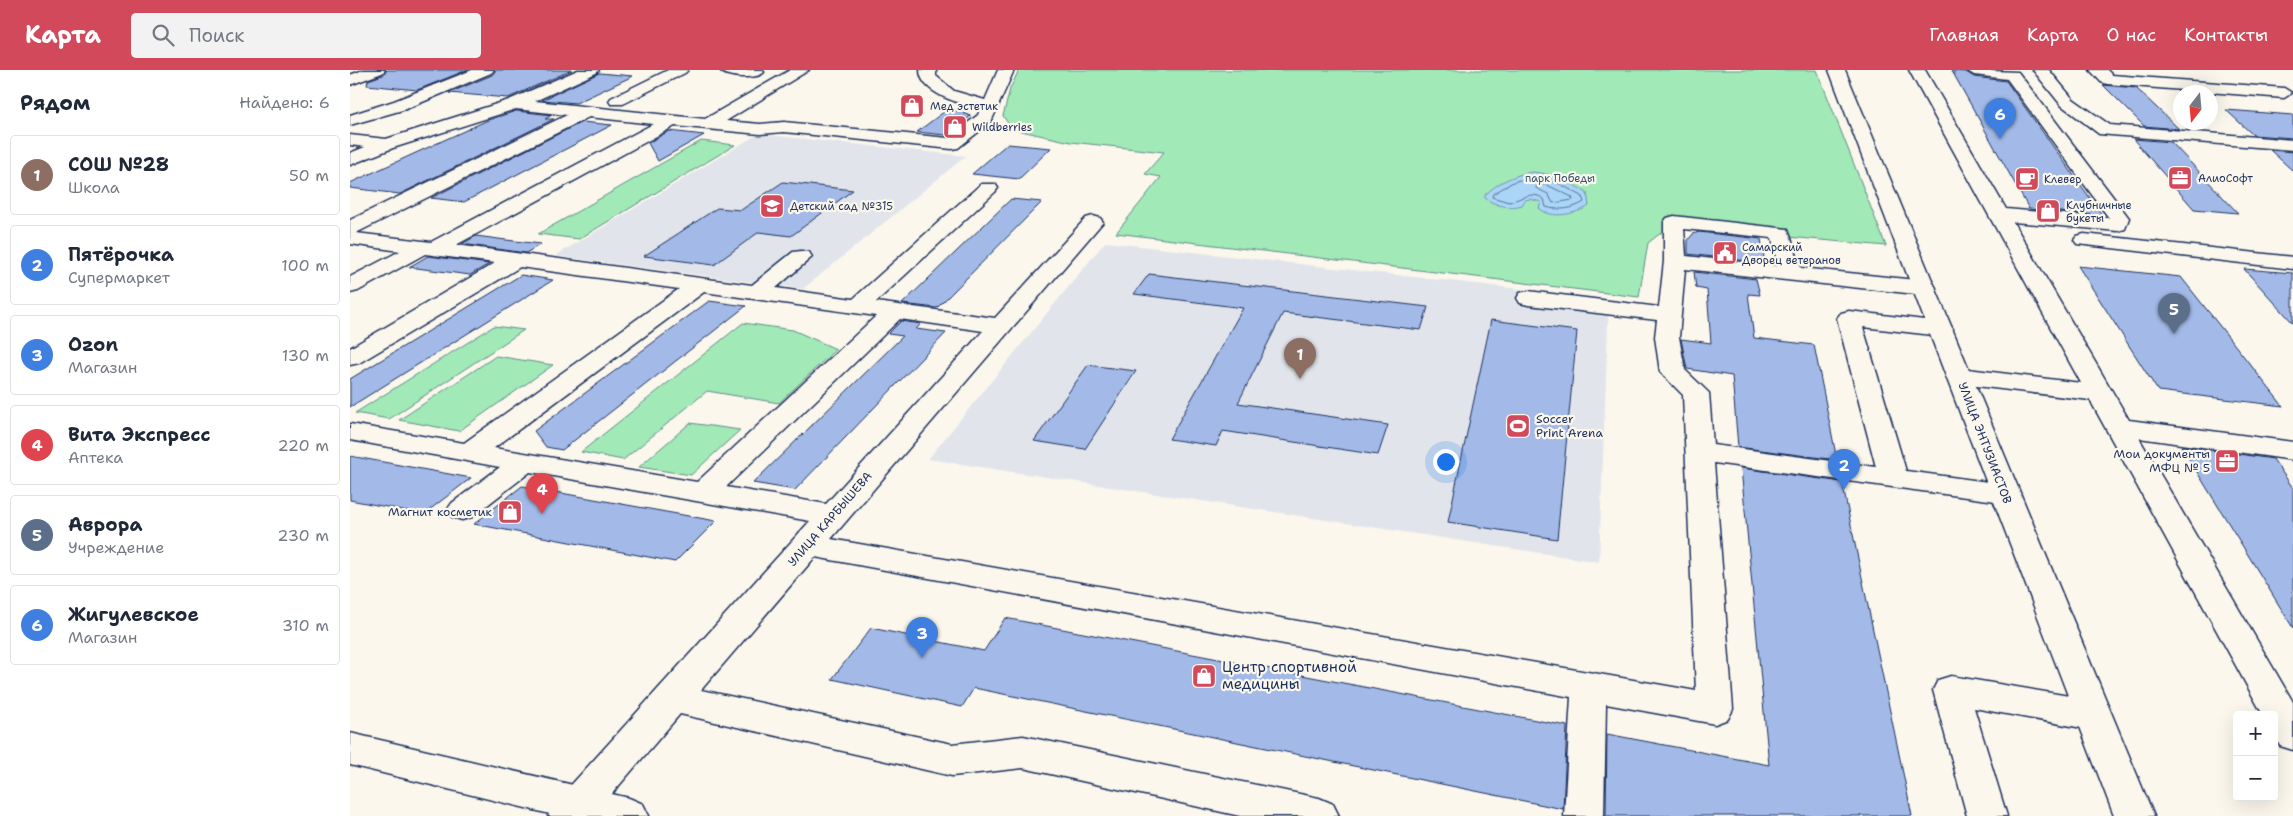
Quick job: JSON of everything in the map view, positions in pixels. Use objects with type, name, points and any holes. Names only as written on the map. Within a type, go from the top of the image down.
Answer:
[{"type":"street","points":[[350,80],[377,70]]},
{"type":"street","points":[[350,120],[400,105],[486,70]]},
{"type":"street","points":[[350,160],[387,144],[515,104],[591,70]]},
{"type":"street","points":[[617,101],[680,70]]},
{"type":"street","points":[[728,70],[796,73]]},
{"type":"street","points":[[928,70],[928,77],[948,94],[990,107]]},
{"type":"street","points":[[515,104],[672,121],[760,129],[784,127],[952,144],[985,118],[1006,70]]},
{"type":"street","name":"УЛИЦА ЭНТУЗИАСТОВ","points":[[1837,70],[1960,376],[2003,494],[2134,816]]},
{"type":"street","points":[[1916,70],[2293,735]]},
{"type":"street","points":[[1974,70],[2012,75],[2119,218],[2118,225],[2003,223]]},
{"type":"street","points":[[2041,70],[2066,102],[2105,130],[2293,145]]},
{"type":"street","points":[[2098,70],[2107,79],[2288,93]]},
{"type":"street","points":[[708,124],[796,73]]},
{"type":"street","points":[[2262,76],[2288,93]]},
{"type":"street","points":[[2167,84],[2173,90]]},
{"type":"street","points":[[350,228],[586,112]]},
{"type":"street","points":[[350,286],[428,248],[672,121]]},
{"type":"street","points":[[2217,130],[2228,140]]},
{"type":"street","points":[[350,140],[387,144]]},
{"type":"street","points":[[857,306],[988,188]]},
{"type":"street","name":"УЛИЦА КАРБЫШЕВА","points":[[573,810],[1093,222]]},
{"type":"street","points":[[806,545],[1715,709],[1696,393],[1673,372],[1668,337],[1675,261],[1674,222],[1781,233],[1791,273]]},
{"type":"street","points":[[2003,223],[2293,263]]},
{"type":"street","points":[[350,238],[1001,326]]},
{"type":"street","points":[[756,293],[801,257]]},
{"type":"street","points":[[350,358],[516,260]]},
{"type":"street","points":[[1675,261],[1925,288]]},
{"type":"street","points":[[470,452],[699,285]]},
{"type":"street","points":[[1528,298],[1670,315]]},
{"type":"street","points":[[704,492],[894,312]]},
{"type":"street","points":[[1894,479],[1849,318],[1941,329]]},
{"type":"street","points":[[1960,376],[2099,393]]},
{"type":"street","points":[[2119,427],[2293,451]]},
{"type":"street","points":[[350,432],[833,515]]},
{"type":"street","points":[[1699,452],[2003,494]]},
{"type":"street","points":[[462,510],[525,462]]},
{"type":"street","points":[[1584,816],[1589,686]]},
{"type":"street","points":[[1987,816],[1951,690],[2093,715]]},
{"type":"street","points":[[671,698],[952,760],[1024,752],[1319,816]]},
{"type":"street","points":[[350,749],[573,810],[629,816]]},
{"type":"shaded area","name":"Детский сад №315","points":[[758,134],[966,156],[803,289],[555,256]]},
{"type":"shaded area","points":[[1105,242],[1609,299],[1599,562],[928,459]]},
{"type":"green space","name":"парк Победы","points":[[1019,70],[1817,70],[1886,246],[1691,228],[1666,229],[1648,243],[1639,297],[1116,233],[1161,177],[1145,174],[1164,152],[1071,142],[1012,129],[1003,116],[1010,89]]},
{"type":"green space","points":[[701,141],[735,145],[579,239],[538,234]]},
{"type":"green space","points":[[743,323],[793,330],[836,349],[779,403],[707,391],[623,460],[581,452]]},
{"type":"green space","points":[[494,326],[524,330],[389,419],[355,413]]},
{"type":"green space","points":[[496,356],[553,365],[459,431],[399,420]]},
{"type":"green space","points":[[690,423],[740,430],[691,475],[639,467]]},
{"type":"water","points":[[1532,172],[1554,176],[1581,189],[1587,193],[1589,206],[1571,213],[1557,215],[1544,212],[1539,208],[1541,202],[1530,199],[1525,200],[1522,205],[1507,207],[1498,205],[1485,198],[1485,195],[1490,190],[1501,183],[1513,177]]},
{"type":"building","points":[[387,70],[467,70],[417,90],[367,85],[368,80],[383,75]]},
{"type":"building","points":[[496,70],[572,70],[508,98],[449,93],[492,75]]},
{"type":"building","points":[[1952,71],[1966,72],[1974,77],[2006,81],[2103,216],[2029,209]]},
{"type":"building","points":[[599,73],[633,76],[576,103],[542,100]]},
{"type":"building","points":[[2103,85],[2136,88],[2173,123],[2173,128],[2144,126]]},
{"type":"building","points":[[949,108],[971,116],[945,135],[917,132]]},
{"type":"building","points":[[2226,110],[2293,115],[2293,138],[2253,135]]},
{"type":"building","points":[[516,111],[552,115],[545,119],[554,119],[400,194],[350,188],[350,183],[488,120]]},
{"type":"building","points":[[582,122],[612,125],[464,202],[431,198]]},
{"type":"building","points":[[669,131],[704,135],[658,161],[648,143]]},
{"type":"building","points":[[2133,139],[2171,142],[2238,213],[2194,209]]},
{"type":"building","points":[[1007,144],[1051,148],[1019,179],[972,174]]},
{"type":"building","points":[[2270,150],[2293,152],[2293,171]]},
{"type":"building","points":[[783,182],[853,190],[791,236],[759,232],[714,265],[644,256],[717,208],[741,210]]},
{"type":"building","points":[[1011,199],[1042,202],[937,308],[902,304]]},
{"type":"building","points":[[1699,232],[1761,239],[1765,263],[1688,254],[1688,240],[1693,234]]},
{"type":"building","points":[[476,236],[541,244],[526,253],[462,244]]},
{"type":"building","points":[[428,256],[489,264],[470,275],[409,267]]},
{"type":"building","points":[[2078,266],[2181,277],[2283,406],[2158,391]]},
{"type":"building","points":[[2244,269],[2293,273],[2293,323]]},
{"type":"building","points":[[1694,272],[1756,279],[1760,295],[1748,294],[1754,338],[1814,345],[1837,460],[1738,447],[1732,376],[1687,369],[1681,339],[1711,343],[1707,290],[1696,288]]},
{"type":"building","points":[[1149,274],[1428,307],[1421,330],[1283,313],[1238,403],[1388,425],[1378,455],[1223,431],[1216,446],[1169,439],[1243,308],[1134,294]]},
{"type":"building","points":[[521,275],[553,280],[350,407],[350,379]]},
{"type":"building","points":[[709,301],[746,306],[562,450],[546,447],[534,431]]},
{"type":"building","name":"Soccer Print Arena","points":[[1491,320],[1577,331],[1557,539],[1448,522]]},
{"type":"building","points":[[901,321],[921,324],[916,329],[946,333],[795,490],[753,483],[903,336],[888,334]]},
{"type":"building","points":[[1088,365],[1136,371],[1085,449],[1034,441]]},
{"type":"building","points":[[2181,446],[2273,459],[2293,488],[2293,628]]},
{"type":"building","points":[[350,456],[471,478],[424,514],[350,500]]},
{"type":"building","points":[[1741,468],[1842,482],[1912,816],[1606,816],[1607,734],[1769,765]]},
{"type":"building","points":[[522,486],[716,521],[675,562],[474,524]]},
{"type":"building","points":[[1005,618],[1567,726],[1563,809],[974,688],[962,707],[832,679],[871,628],[984,651]]},
{"type":"place","name":"Мед эстетик","points":[[912,106]]},
{"type":"place","name":"Wildberries","points":[[955,127]]},
{"type":"place","name":"Жигулевское","points":[[2000,139]]},
{"type":"place","name":"АлиоСофт","points":[[2180,178]]},
{"type":"place","name":"Клевер","points":[[2027,179]]},
{"type":"place","name":"Детский сад №315","points":[[772,206]]},
{"type":"place","name":"Клубничные букеты","points":[[2048,211]]},
{"type":"place","name":"Самарский Дворец ветеранов","points":[[1725,253]]},
{"type":"place","name":"Аврора","points":[[2174,334]]},
{"type":"place","name":"СОШ №28","points":[[1300,379]]},
{"type":"place","name":"Soccer Print Arena","points":[[1518,426]]},
{"type":"place","name":"Мои документы МФЦ № 5","points":[[2227,461]]},
{"type":"place","name":"Пятёрочка","points":[[1844,490]]},
{"type":"place","name":"Магнит косметик","points":[[510,512]]},
{"type":"place","name":"Вита Экспресс","points":[[542,514]]},
{"type":"place","name":"Ozon","points":[[922,658]]},
{"type":"place","name":"Центр спортивной медицины","points":[[1204,676]]}]
